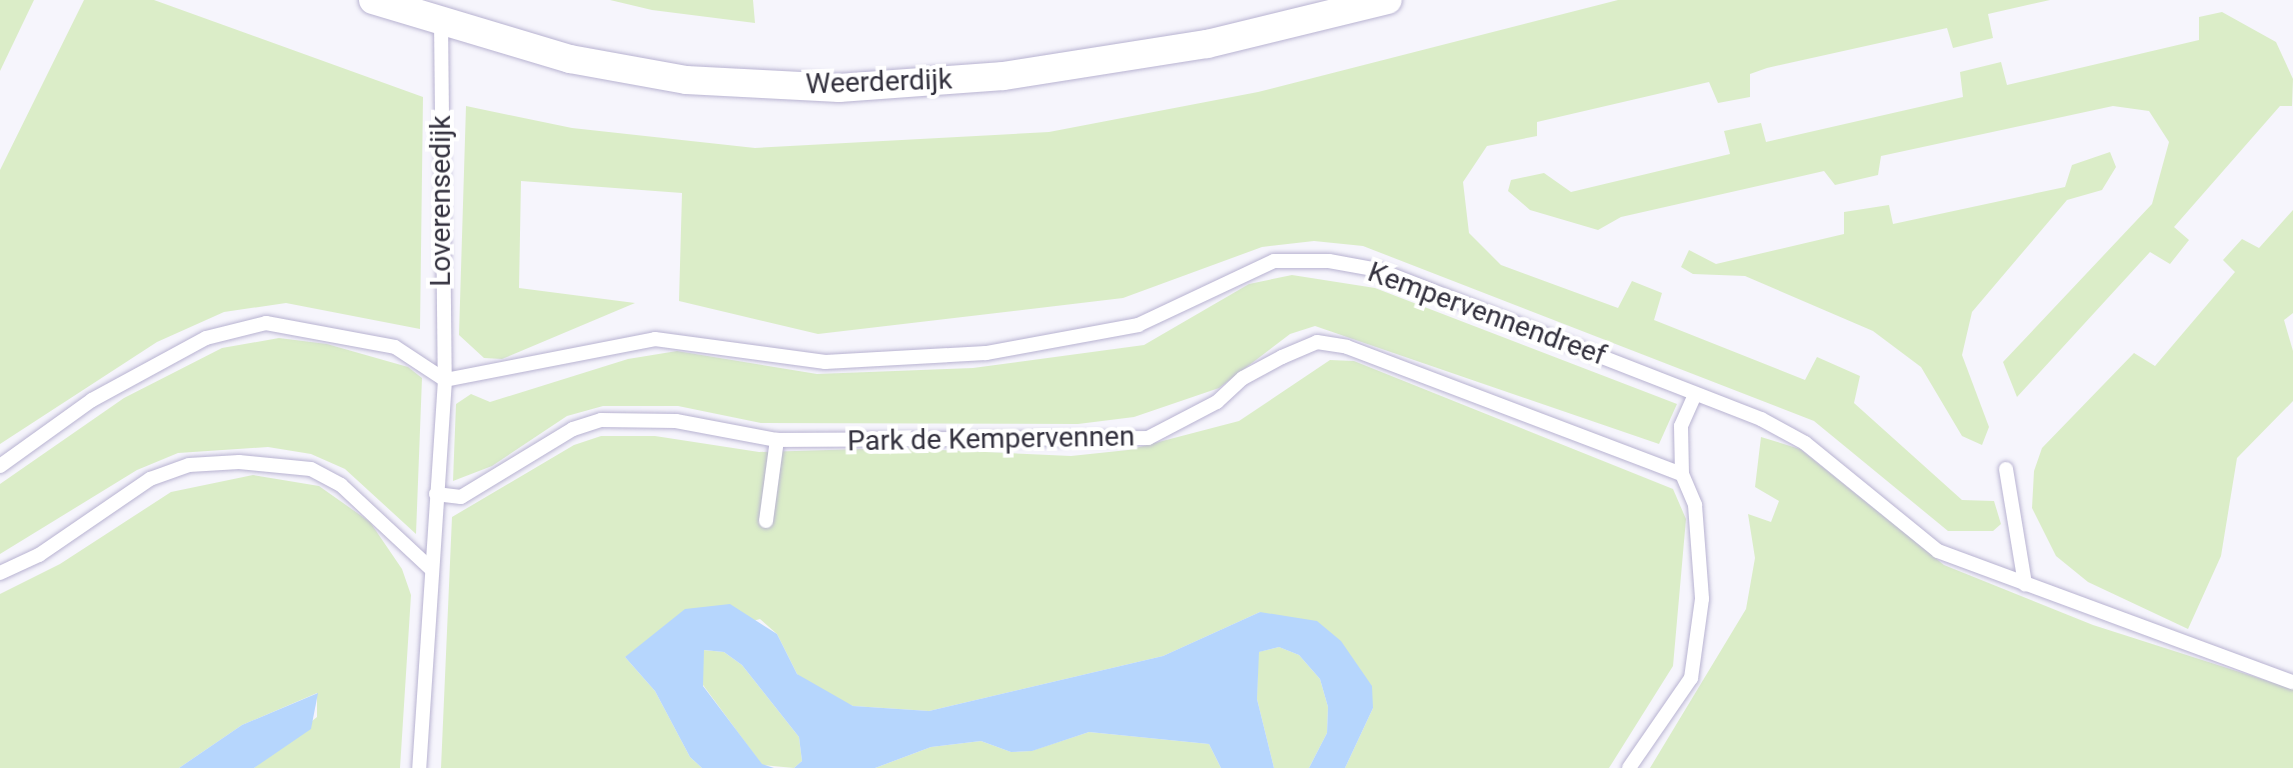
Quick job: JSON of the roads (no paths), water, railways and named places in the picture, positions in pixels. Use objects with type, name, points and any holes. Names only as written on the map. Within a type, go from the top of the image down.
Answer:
[{"type":"street","name":"Weerderdijk","points":[[374,0],[570,60],[686,80],[839,88],[1004,76],[1170,50],[1388,0]]},
{"type":"lane","name":"Loverensedijk","points":[[441,21],[445,380]]},
{"type":"lane","name":"Kempervennendreef","points":[[445,380],[654,338],[825,362],[986,353],[1138,325],[1274,261],[1329,261],[1379,270],[1696,394],[1805,442],[1938,551],[2293,682]]},
{"type":"lane","points":[[0,466],[92,400],[206,338],[266,323],[395,347],[445,380],[419,768]]},
{"type":"lane","name":"Park de Kempervennen","points":[[436,494],[461,497],[572,429],[601,420],[676,421],[777,440],[1148,438],[1217,402],[1243,378],[1316,342],[1346,347],[1682,474]]},
{"type":"lane","points":[[1629,768],[1690,678],[1702,599],[1695,506],[1682,474],[1680,426],[1696,394]]},
{"type":"lane","points":[[766,522],[777,440]]},
{"type":"lane","points":[[0,573],[40,555],[150,480],[190,464],[239,462],[311,469],[340,485],[431,569]]},
{"type":"lane","points":[[2006,469],[2025,584]]},
{"type":"water","points":[[730,604],[777,634],[797,674],[853,706],[929,711],[1163,656],[1260,612],[1317,621],[1341,641],[1372,686],[1373,708],[1345,768],[1309,768],[1327,733],[1328,707],[1320,679],[1299,655],[1279,647],[1259,652],[1257,699],[1274,768],[1221,768],[1209,744],[1089,732],[1032,751],[1011,752],[981,741],[931,747],[875,768],[794,768],[802,761],[799,737],[742,665],[724,652],[704,650],[703,686],[762,764],[774,768],[702,768],[690,757],[655,691],[625,657],[685,609]]},
{"type":"water","points":[[318,693],[311,729],[254,768],[179,768],[242,725]]}]
